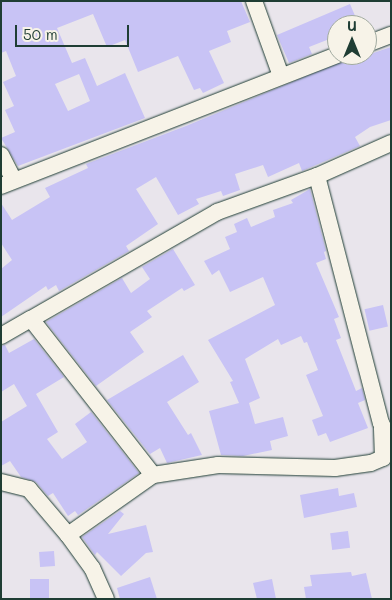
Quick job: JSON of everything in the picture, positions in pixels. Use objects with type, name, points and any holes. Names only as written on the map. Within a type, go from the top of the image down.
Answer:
[{"type":"street","points":[[254,1],[281,76]]},
{"type":"street","points":[[377,40],[391,35]]},
{"type":"street","points":[[1,155],[7,183],[27,178],[140,130],[327,59]]},
{"type":"street","points":[[1,336],[217,212],[317,176],[391,143]]},
{"type":"street","points":[[317,176],[382,424],[391,442]]},
{"type":"street","points":[[31,319],[153,475]]},
{"type":"street","points":[[68,535],[153,475],[218,465],[334,468],[371,463],[383,458],[382,424]]},
{"type":"street","points":[[1,482],[29,489],[68,535],[92,568],[106,599]]},
{"type":"building","points":[[1,1],[241,1],[250,22],[227,31],[231,42],[209,51],[224,83],[203,93],[200,88],[194,90],[178,56],[138,72],[125,40],[107,47],[93,14],[57,28],[72,63],[85,58],[97,86],[125,73],[145,118],[18,166],[1,138],[15,132],[5,110],[14,106],[3,82],[16,76],[6,51],[1,53]],"holes":[[[79,74],[90,101],[68,111],[55,84]]]},
{"type":"building","points":[[350,4],[355,15],[327,15],[327,40],[309,47],[312,54],[289,63],[277,35]]},
{"type":"building","points":[[391,47],[391,120],[370,127],[355,137],[360,146],[302,171],[299,163],[268,177],[263,165],[235,174],[240,190],[223,196],[221,191],[196,199],[199,204],[178,215],[156,177],[136,189],[158,224],[126,246],[129,251],[59,291],[56,285],[48,290],[46,286],[1,317],[1,269],[12,260],[1,243],[1,203],[12,220],[50,197],[45,188],[88,168],[86,164],[186,126],[333,65],[377,65],[377,52]]},
{"type":"building","points":[[310,189],[326,251],[324,252],[326,259],[316,263],[339,317],[334,319],[341,338],[336,340],[356,391],[362,388],[365,400],[358,403],[368,428],[330,442],[326,433],[318,436],[312,420],[323,416],[306,375],[318,370],[307,342],[304,343],[301,336],[281,345],[278,339],[245,359],[260,398],[249,403],[255,424],[283,417],[288,436],[270,441],[272,450],[243,456],[221,455],[209,411],[239,403],[230,382],[233,381],[208,340],[275,305],[263,277],[230,292],[219,270],[212,275],[204,261],[230,249],[225,237],[237,232],[234,224],[247,218],[251,227],[275,217],[273,210],[293,203],[291,200]]},
{"type":"building","points":[[173,249],[195,285],[184,291],[182,288],[147,311],[152,317],[130,332],[144,352],[96,386],[46,322],[122,278],[131,293],[150,279],[142,267]]},
{"type":"building","points":[[383,305],[388,326],[369,331],[364,309]]},
{"type":"building","points":[[34,339],[64,377],[36,394],[58,432],[47,439],[62,459],[87,442],[75,424],[91,412],[139,473],[78,515],[75,511],[68,516],[53,493],[48,496],[36,482],[21,477],[10,461],[1,466],[1,422],[27,406],[14,384],[1,392],[1,346],[5,345],[9,353]]},
{"type":"building","points":[[183,355],[199,382],[167,402],[188,435],[191,433],[202,455],[167,463],[160,448],[150,454],[107,400]]},
{"type":"building","points":[[338,488],[339,496],[354,493],[357,507],[304,518],[300,495]]},
{"type":"building","points":[[120,511],[124,514],[108,534],[146,525],[153,552],[146,553],[121,576],[97,552],[95,555],[82,537]]},
{"type":"building","points":[[348,531],[350,548],[332,550],[330,533]]},
{"type":"building","points":[[54,551],[55,566],[40,567],[39,552]]},
{"type":"building","points":[[351,572],[352,576],[366,573],[372,599],[306,599],[304,587],[312,586],[310,575]]},
{"type":"building","points":[[150,577],[157,599],[120,599],[117,588]]},
{"type":"building","points":[[30,579],[49,579],[49,599],[30,599]]},
{"type":"building","points":[[272,579],[276,599],[257,599],[253,583]]}]
